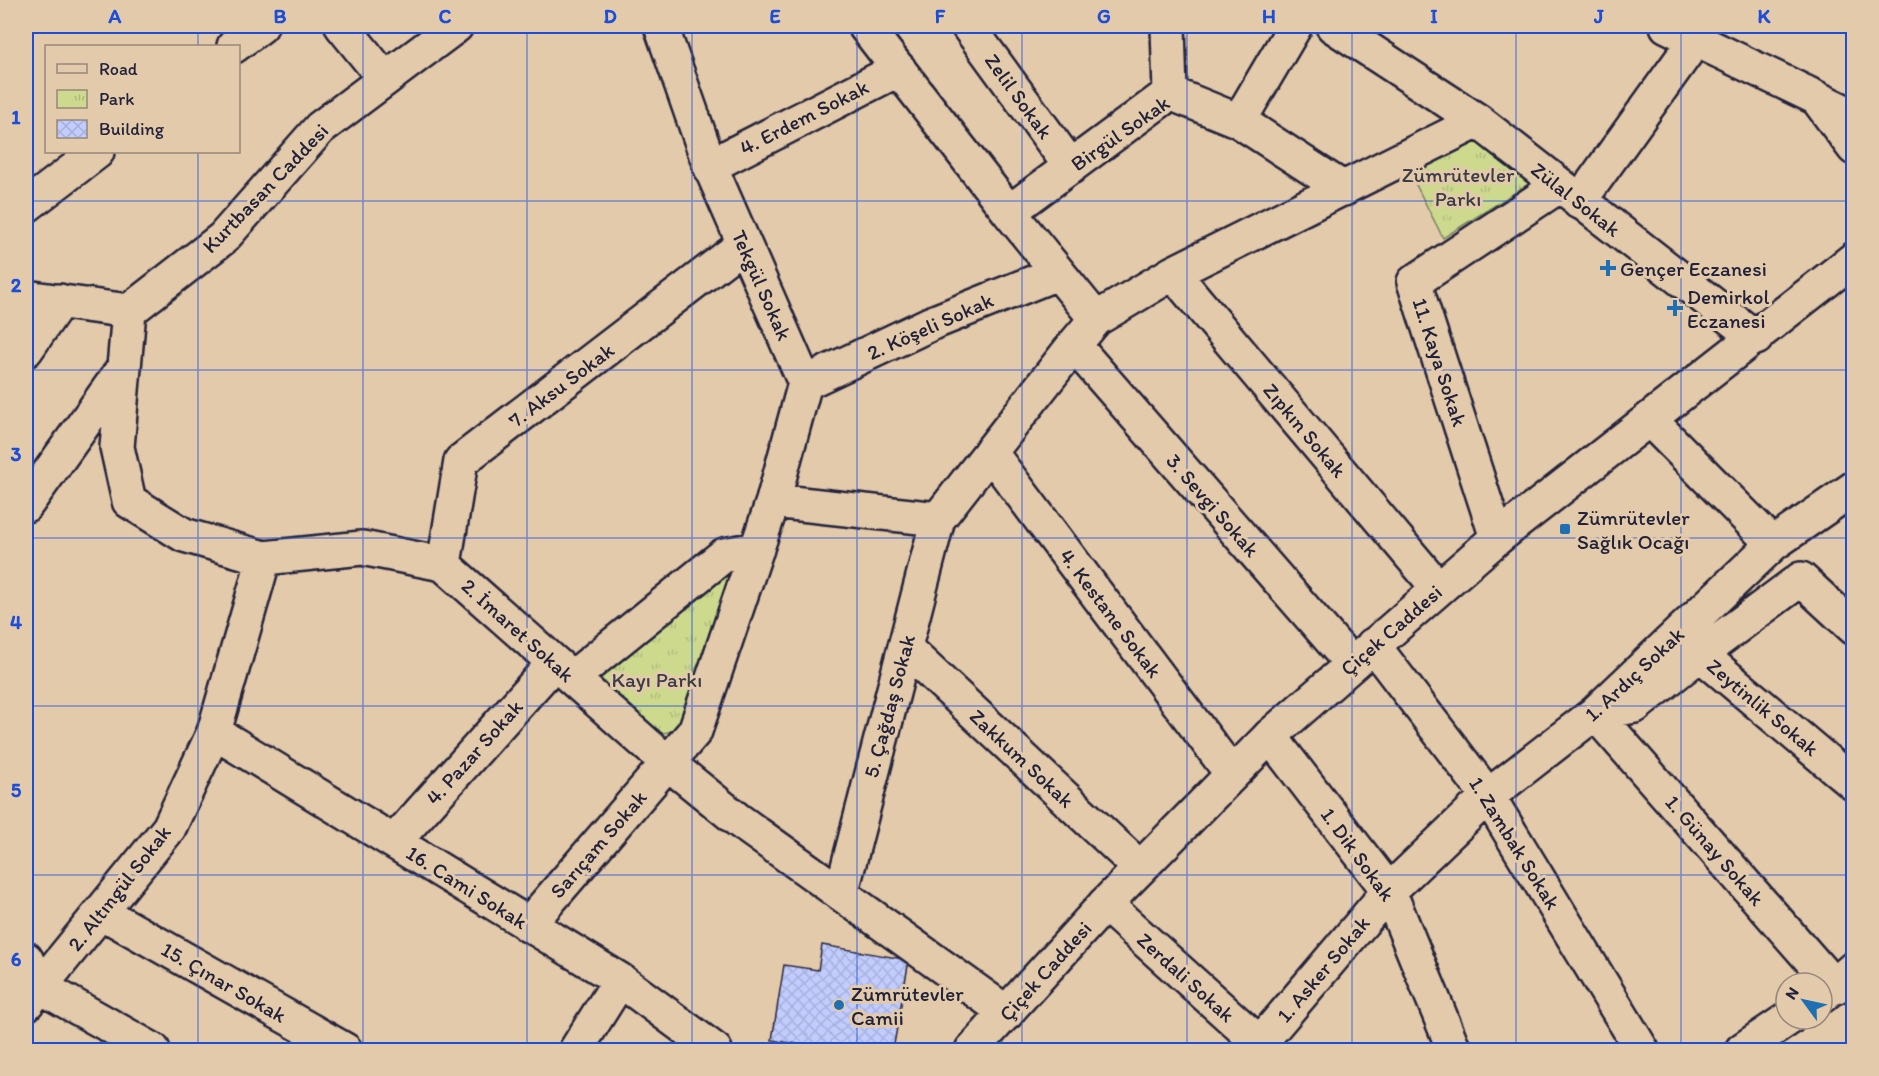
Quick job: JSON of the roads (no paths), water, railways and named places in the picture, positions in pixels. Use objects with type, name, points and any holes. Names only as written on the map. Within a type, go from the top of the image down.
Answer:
[{"type":"street","points":[[235,45],[261,26]]},
{"type":"street","points":[[342,26],[385,80]]},
{"type":"street","name":"Tekgül Sokak","points":[[661,26],[710,166],[805,383]]},
{"type":"street","points":[[865,26],[1057,273],[1096,319],[1173,273],[1478,121]]},
{"type":"street","points":[[1168,26],[1170,93]]},
{"type":"street","points":[[1239,121],[1295,26]]},
{"type":"street","name":"Zülal Sokak","points":[[1333,26],[1478,121],[1756,338]]},
{"type":"street","points":[[1667,26],[1854,116]]},
{"type":"street","name":"Kurtbasan Caddesi","points":[[129,311],[223,238],[320,128],[451,27]]},
{"type":"street","name":"Zelil Sokak","points":[[983,33],[1071,167]]},
{"type":"street","points":[[1569,194],[1696,39]]},
{"type":"street","name":"4. Erdem Sokak","points":[[710,166],[899,69]]},
{"type":"street","name":"Birgül Sokak","points":[[1009,212],[1170,93],[1239,121],[1344,189]]},
{"type":"street","points":[[1816,97],[1854,148]]},
{"type":"street","points":[[26,206],[96,153]]},
{"type":"street","name":"11. Kaya Sokak","points":[[1497,538],[1414,282],[1569,194]]},
{"type":"street","name":"7. Aksu Sokak","points":[[444,564],[461,461],[744,244]]},
{"type":"street","name":"Çiçek Caddesi","points":[[972,1050],[1105,904],[1270,736],[1497,538],[1756,338],[1854,259]]},
{"type":"street","name":"2. Köşeli Sokak","points":[[805,383],[932,323],[1057,273]]},
{"type":"street","name":"Zıpkın Sokak","points":[[1173,273],[1438,588]]},
{"type":"street","points":[[26,297],[129,311]]},
{"type":"street","points":[[26,350],[60,300]]},
{"type":"street","name":"2. İmaret Sokak","points":[[129,311],[117,447],[129,501],[184,535],[264,558],[362,548],[444,564],[669,764],[738,820],[1007,1012]]},
{"type":"street","name":"5. Çağdaş Sokak","points":[[841,894],[938,519],[1096,319]]},
{"type":"street","name":"3. Sevgi Sokak","points":[[1074,345],[1363,654]]},
{"type":"street","points":[[26,505],[124,368]]},
{"type":"street","points":[[669,764],[695,731],[773,501],[805,383]]},
{"type":"street","points":[[1650,420],[1773,544]]},
{"type":"street","name":"4. Kestane Sokak","points":[[990,452],[1232,774]]},
{"type":"street","name":"1. Ardıç Sokak","points":[[1488,796],[1595,713],[1773,544],[1854,488]]},
{"type":"street","points":[[773,501],[938,519]]},
{"type":"street","points":[[563,670],[724,555],[757,549]]},
{"type":"street","name":"2. Altıngül Sokak","points":[[30,983],[103,913],[169,828],[214,732],[264,558]]},
{"type":"street","points":[[1595,713],[1635,706],[1700,654],[1802,579],[1854,628]]},
{"type":"street","name":"Zakkum Sokak","points":[[904,648],[1140,868]]},
{"type":"street","name":"1. Zambak Sokak","points":[[1363,654],[1488,796],[1642,1050]]},
{"type":"street","name":"Zeytinlik Sokak","points":[[1700,654],[1854,784]]},
{"type":"street","name":"4. Pazar Sokak","points":[[394,842],[563,670]]},
{"type":"street","name":"1. Günay Sokak","points":[[1595,713],[1837,983]]},
{"type":"street","name":"16. Cami Sokak","points":[[214,732],[620,980],[715,1050]]},
{"type":"street","name":"1. Dik Sokak","points":[[1270,736],[1389,891],[1454,1050]]},
{"type":"street","name":"Sarıçam Sokak","points":[[528,925],[669,764]]},
{"type":"street","name":"1. Asker Sokak","points":[[1260,1048],[1389,891],[1488,796]]},
{"type":"street","name":"Zerdali Sokak","points":[[1105,904],[1260,1048]]},
{"type":"street","name":"15. Çınar Sokak","points":[[103,913],[345,1050]]},
{"type":"street","points":[[576,1050],[620,980]]},
{"type":"street","points":[[30,983],[153,1050]]},
{"type":"street","points":[[1742,1050],[1774,1028]]},
{"type":"place","name":"Gençer Eczanesi","points":[[1608,268]]},
{"type":"place","name":"Demirkol Eczanesi","points":[[1675,308]]},
{"type":"place","name":"Zümrütevler Sağlık Ocağı","points":[[1565,529]]},
{"type":"place","name":"Zümrütevler Camii","points":[[839,1005]]},
{"type":"park label","name":"Zümrütevler Parkı","points":[[1458,186]]},
{"type":"park label","name":"Kayı Parkı","points":[[657,679]]}]
